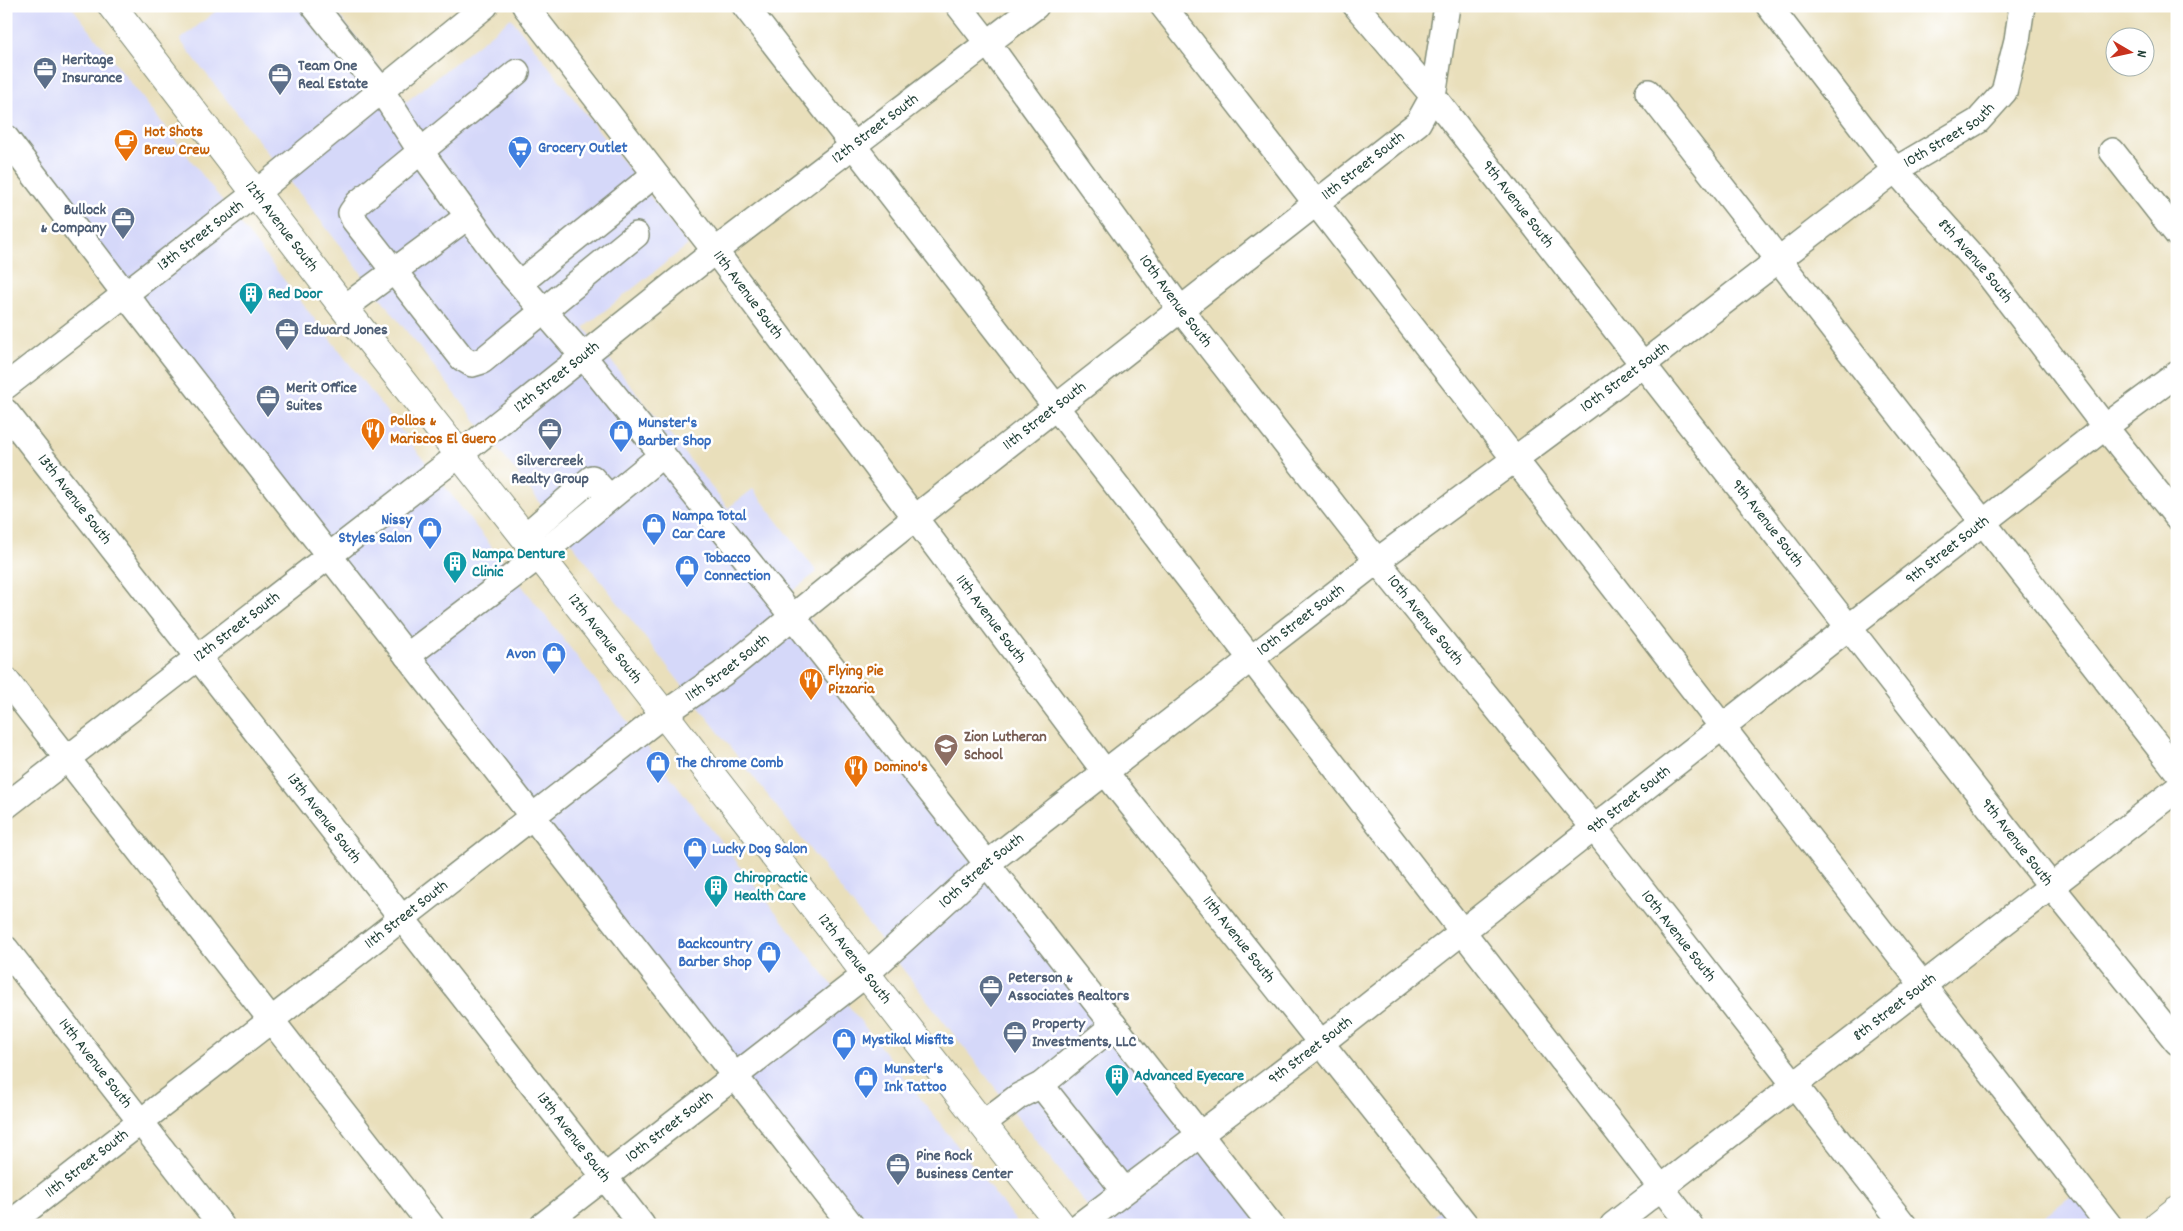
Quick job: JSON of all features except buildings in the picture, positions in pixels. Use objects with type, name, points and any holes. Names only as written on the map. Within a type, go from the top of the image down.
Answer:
[{"type":"main road","name":"12th Avenue South","points":[[112,6],[257,192],[344,308],[664,714],[1061,1225]]},
{"type":"main road","points":[[2158,1225],[2177,1210]]},
{"type":"street","points":[[314,6],[381,90],[466,217],[583,356],[793,617],[1271,1225]]},
{"type":"street","name":"13th Street South","points":[[6,386],[257,192],[485,6]]},
{"type":"street","name":"11th Avenue South","points":[[525,6],[654,175],[715,251],[916,517],[1105,772],[1466,1225]]},
{"type":"street","points":[[745,6],[1690,1225]]},
{"type":"street","name":"10th Avenue South","points":[[959,6],[988,42],[1181,310],[1377,561],[1594,828],[1904,1225]]},
{"type":"street","name":"12th Street South","points":[[6,806],[459,454],[715,251],[1036,6]]},
{"type":"street","points":[[1163,6],[2109,1225]]},
{"type":"street","name":"9th Avenue South","points":[[1356,6],[1433,96],[2051,886],[2177,1042]]},
{"type":"street","points":[[1433,96],[1447,6]]},
{"type":"street","name":"8th Avenue South","points":[[1769,6],[1895,170],[1988,274],[2105,427],[2177,517]]},
{"type":"street","name":"10th Street South","points":[[543,1225],[865,975],[988,863],[1377,561],[1642,365],[1895,170],[1978,121],[2004,92],[2017,40],[2022,6]]},
{"type":"street","points":[[517,72],[358,203],[352,213],[354,220],[462,358],[472,364],[482,361],[636,235]]},
{"type":"street","points":[[1648,92],[2177,771]]},
{"type":"street","name":"11th Street South","points":[[9,1222],[664,714],[722,674],[916,517],[1418,123],[1433,96]]},
{"type":"street","points":[[6,138],[125,294],[851,1225]]},
{"type":"street","points":[[2112,151],[2177,234]]},
{"type":"street","points":[[520,283],[654,175]]},
{"type":"street","points":[[344,308],[466,217]]},
{"type":"street","name":"9th Street South","points":[[1080,1225],[1320,1044],[1983,522],[2105,427],[2177,374]]},
{"type":"street","name":"13th Avenue South","points":[[6,412],[401,918],[606,1176],[642,1225]]},
{"type":"street","points":[[407,656],[562,520],[609,497],[662,454]]},
{"type":"street","points":[[6,680],[431,1225]]},
{"type":"street","name":"8th Street South","points":[[1613,1225],[2177,789]]},
{"type":"street","name":"14th Avenue South","points":[[6,949],[221,1225]]},
{"type":"street","points":[[982,1124],[1019,1096],[1041,1085],[1114,1024]]},
{"type":"street","points":[[1041,1085],[1124,1190]]},
{"type":"shaded area","points":[[6,6],[71,6],[1019,1225],[843,1225],[6,148]]},
{"type":"shaded area","points":[[222,6],[332,6],[406,102],[511,18],[688,245],[584,327],[728,508],[753,489],[817,572],[790,593],[1274,1225],[1102,1225],[180,40]]},
{"type":"shaded area","points":[[2075,1193],[2099,1225],[2033,1225]]},
{"type":"shaded area","points":[[1445,1207],[1459,1225],[1423,1225]]},
{"type":"place","name":"Heritage Insurance","points":[[45,90]]},
{"type":"place","name":"Team One Real Estate","points":[[280,96]]},
{"type":"place","name":"Hot Shots Brew Crew","points":[[126,162]]},
{"type":"place","name":"Grocery Outlet","points":[[520,169]]},
{"type":"place","name":"Bullock & Company","points":[[123,240]]},
{"type":"place","name":"Red Door","points":[[251,315]]},
{"type":"place","name":"Edward Jones","points":[[287,351]]},
{"type":"place","name":"Merit Office Suites","points":[[268,418]]},
{"type":"place","name":"Pollos & Mariscos El Guero","points":[[373,451]]},
{"type":"place","name":"Silvercreek Realty Group","points":[[550,451]]},
{"type":"place","name":"Munster's Barber Shop","points":[[621,453]]},
{"type":"place","name":"Nampa Total Car Care","points":[[654,546]]},
{"type":"place","name":"Nissy Styles Salon","points":[[430,550]]},
{"type":"place","name":"Nampa Denture Clinic","points":[[455,584]]},
{"type":"place","name":"Tobacco Connection","points":[[687,588]]},
{"type":"place","name":"Avon","points":[[554,675]]},
{"type":"place","name":"Flying Pie Pizzaria","points":[[811,701]]},
{"type":"place","name":"Zion Lutheran School","points":[[946,767]]},
{"type":"place","name":"The Chrome Comb","points":[[658,784]]},
{"type":"place","name":"Domino's","points":[[856,788]]},
{"type":"place","name":"Lucky Dog Salon","points":[[695,870]]},
{"type":"place","name":"Chiropractic Health Care","points":[[716,908]]},
{"type":"place","name":"Backcountry Barber Shop","points":[[769,974]]},
{"type":"place","name":"Peterson & Associates Realtors","points":[[991,1008]]},
{"type":"place","name":"Property Investments, LLC","points":[[1015,1054]]},
{"type":"place","name":"Mystikal Misfits","points":[[844,1061]]},
{"type":"place","name":"Advanced Eyecare","points":[[1117,1097]]},
{"type":"place","name":"Munster's Ink Tattoo","points":[[866,1099]]},
{"type":"place","name":"Pine Rock Business Center","points":[[898,1186]]}]
